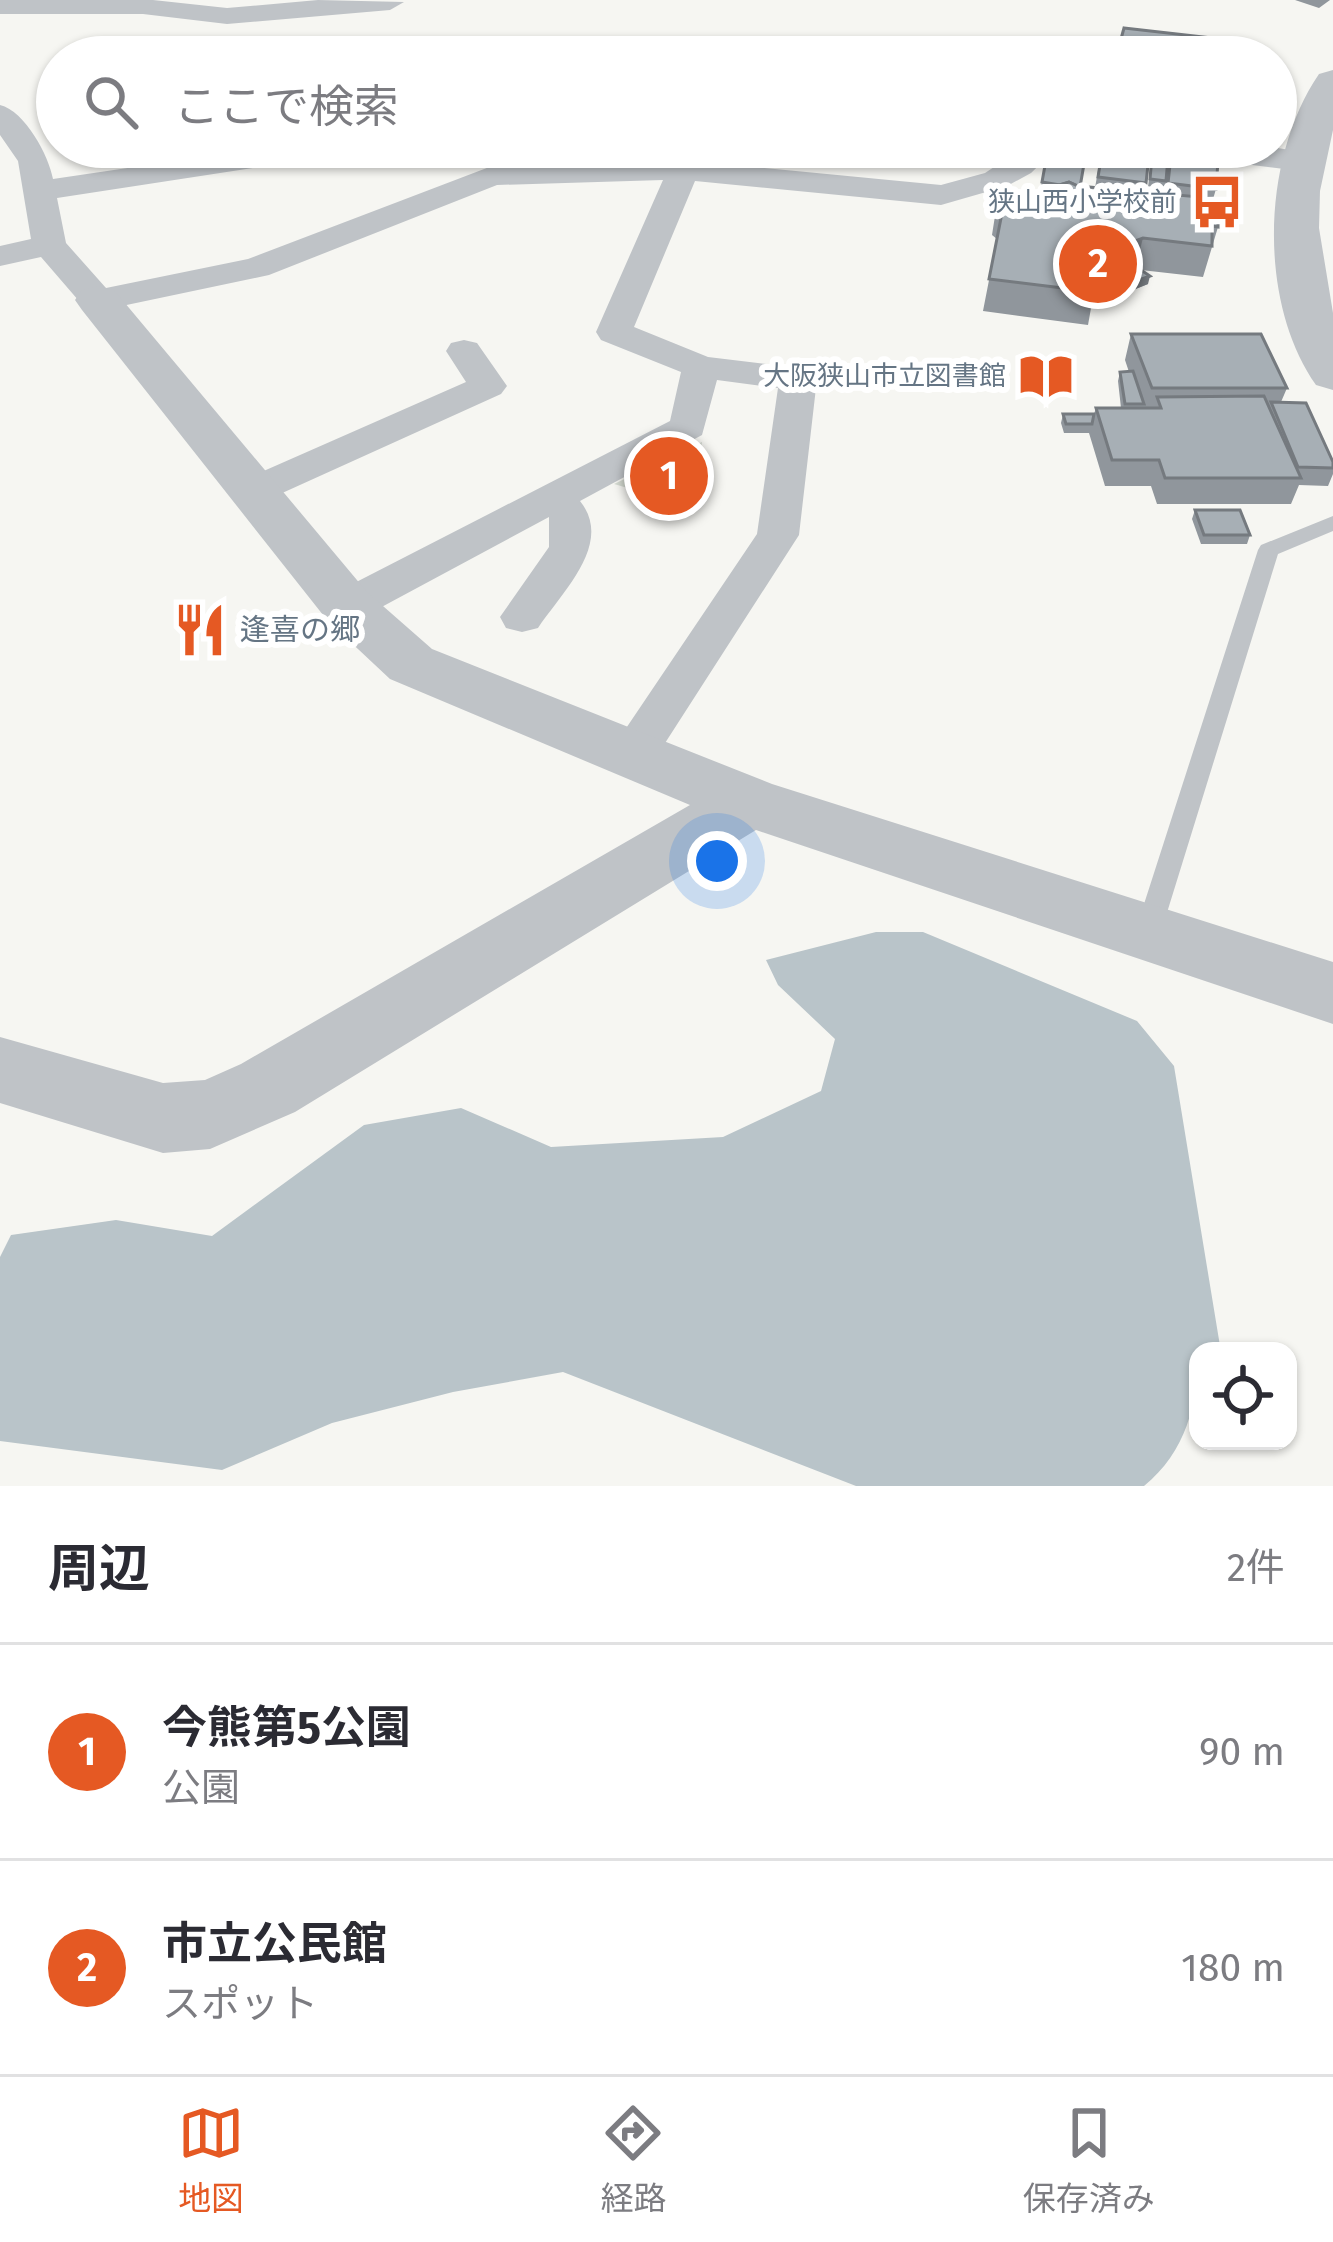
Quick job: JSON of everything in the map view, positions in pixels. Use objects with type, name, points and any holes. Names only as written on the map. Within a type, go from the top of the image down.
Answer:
[{"type":"street","points":[[0,6],[143,6],[227,16],[390,2]]},
{"type":"street","points":[[1333,82],[1314,118],[1296,262],[1308,313],[1333,375]]},
{"type":"street","points":[[0,114],[34,161],[50,245],[347,606],[411,664],[749,802],[1333,993]]},
{"type":"street","points":[[39,191],[192,168]]},
{"type":"street","points":[[98,300],[257,268],[492,176],[682,170],[941,195],[969,190],[1023,168]]},
{"type":"street","points":[[632,755],[778,535],[798,379],[700,367],[614,332],[682,170]]},
{"type":"street","points":[[0,256],[50,245]]},
{"type":"street","points":[[255,490],[488,386],[464,351]]},
{"type":"street","points":[[347,606],[688,427],[700,367]]},
{"type":"street","points":[[521,617],[570,548],[572,520],[555,497]]},
{"type":"street","points":[[0,1070],[163,1118],[210,1114],[268,1088],[749,802]]},
{"type":"lane","points":[[1148,932],[1269,550],[1333,523]]},
{"type":"shaded area","points":[[702,442],[699,465],[708,467],[696,508],[614,484]]},
{"type":"shaded area","points":[[876,932],[923,932],[1137,1021],[1174,1066],[1219,1342],[1189,1342],[1187,1426],[1170,1458],[1144,1486],[856,1486],[563,1372],[453,1392],[332,1423],[222,1470],[0,1441],[0,1257],[11,1235],[116,1220],[212,1236],[364,1125],[461,1108],[551,1147],[723,1137],[821,1091],[835,1039],[778,985],[766,960]]},
{"type":"building","points":[[1124,28],[1195,36],[1122,36]]},
{"type":"building","points":[[1045,168],[1083,168],[1080,187],[1042,182]]},
{"type":"building","points":[[1100,168],[1148,168],[1146,183],[1098,177]]},
{"type":"building","points":[[1151,168],[1167,168],[1166,181],[1150,179]]},
{"type":"building","points":[[1170,168],[1218,168],[1216,189],[1168,183]]},
{"type":"building","points":[[1069,182],[1211,198],[1211,216],[1218,217],[1218,227],[1212,226],[1212,246],[1143,238],[1095,256],[1095,292],[989,279],[1003,208],[997,203]]},
{"type":"building","points":[[1132,264],[1150,276],[1115,289],[1097,278]]},
{"type":"building","points":[[1131,334],[1261,334],[1287,388],[1152,388]]},
{"type":"building","points":[[1133,371],[1144,404],[1125,404],[1120,372]]},
{"type":"building","points":[[1264,396],[1301,478],[1165,478],[1159,460],[1112,460],[1096,408],[1161,408],[1157,397]]},
{"type":"building","points":[[1271,402],[1306,403],[1333,468],[1298,467]]},
{"type":"building","points":[[1063,414],[1094,414],[1092,424],[1066,424]]},
{"type":"building","points":[[1195,510],[1240,510],[1250,535],[1204,535]]},
{"type":"place","name":"狭山西小学校前","points":[[1217,202]]},
{"type":"place","name":"市立公民館","points":[[1098,264]]},
{"type":"place","name":"大阪狭山市立図書館","points":[[1046,376]]},
{"type":"place","name":"今熊第5公園","points":[[669,476]]},
{"type":"place","name":"逢喜の郷","points":[[200,630]]}]
